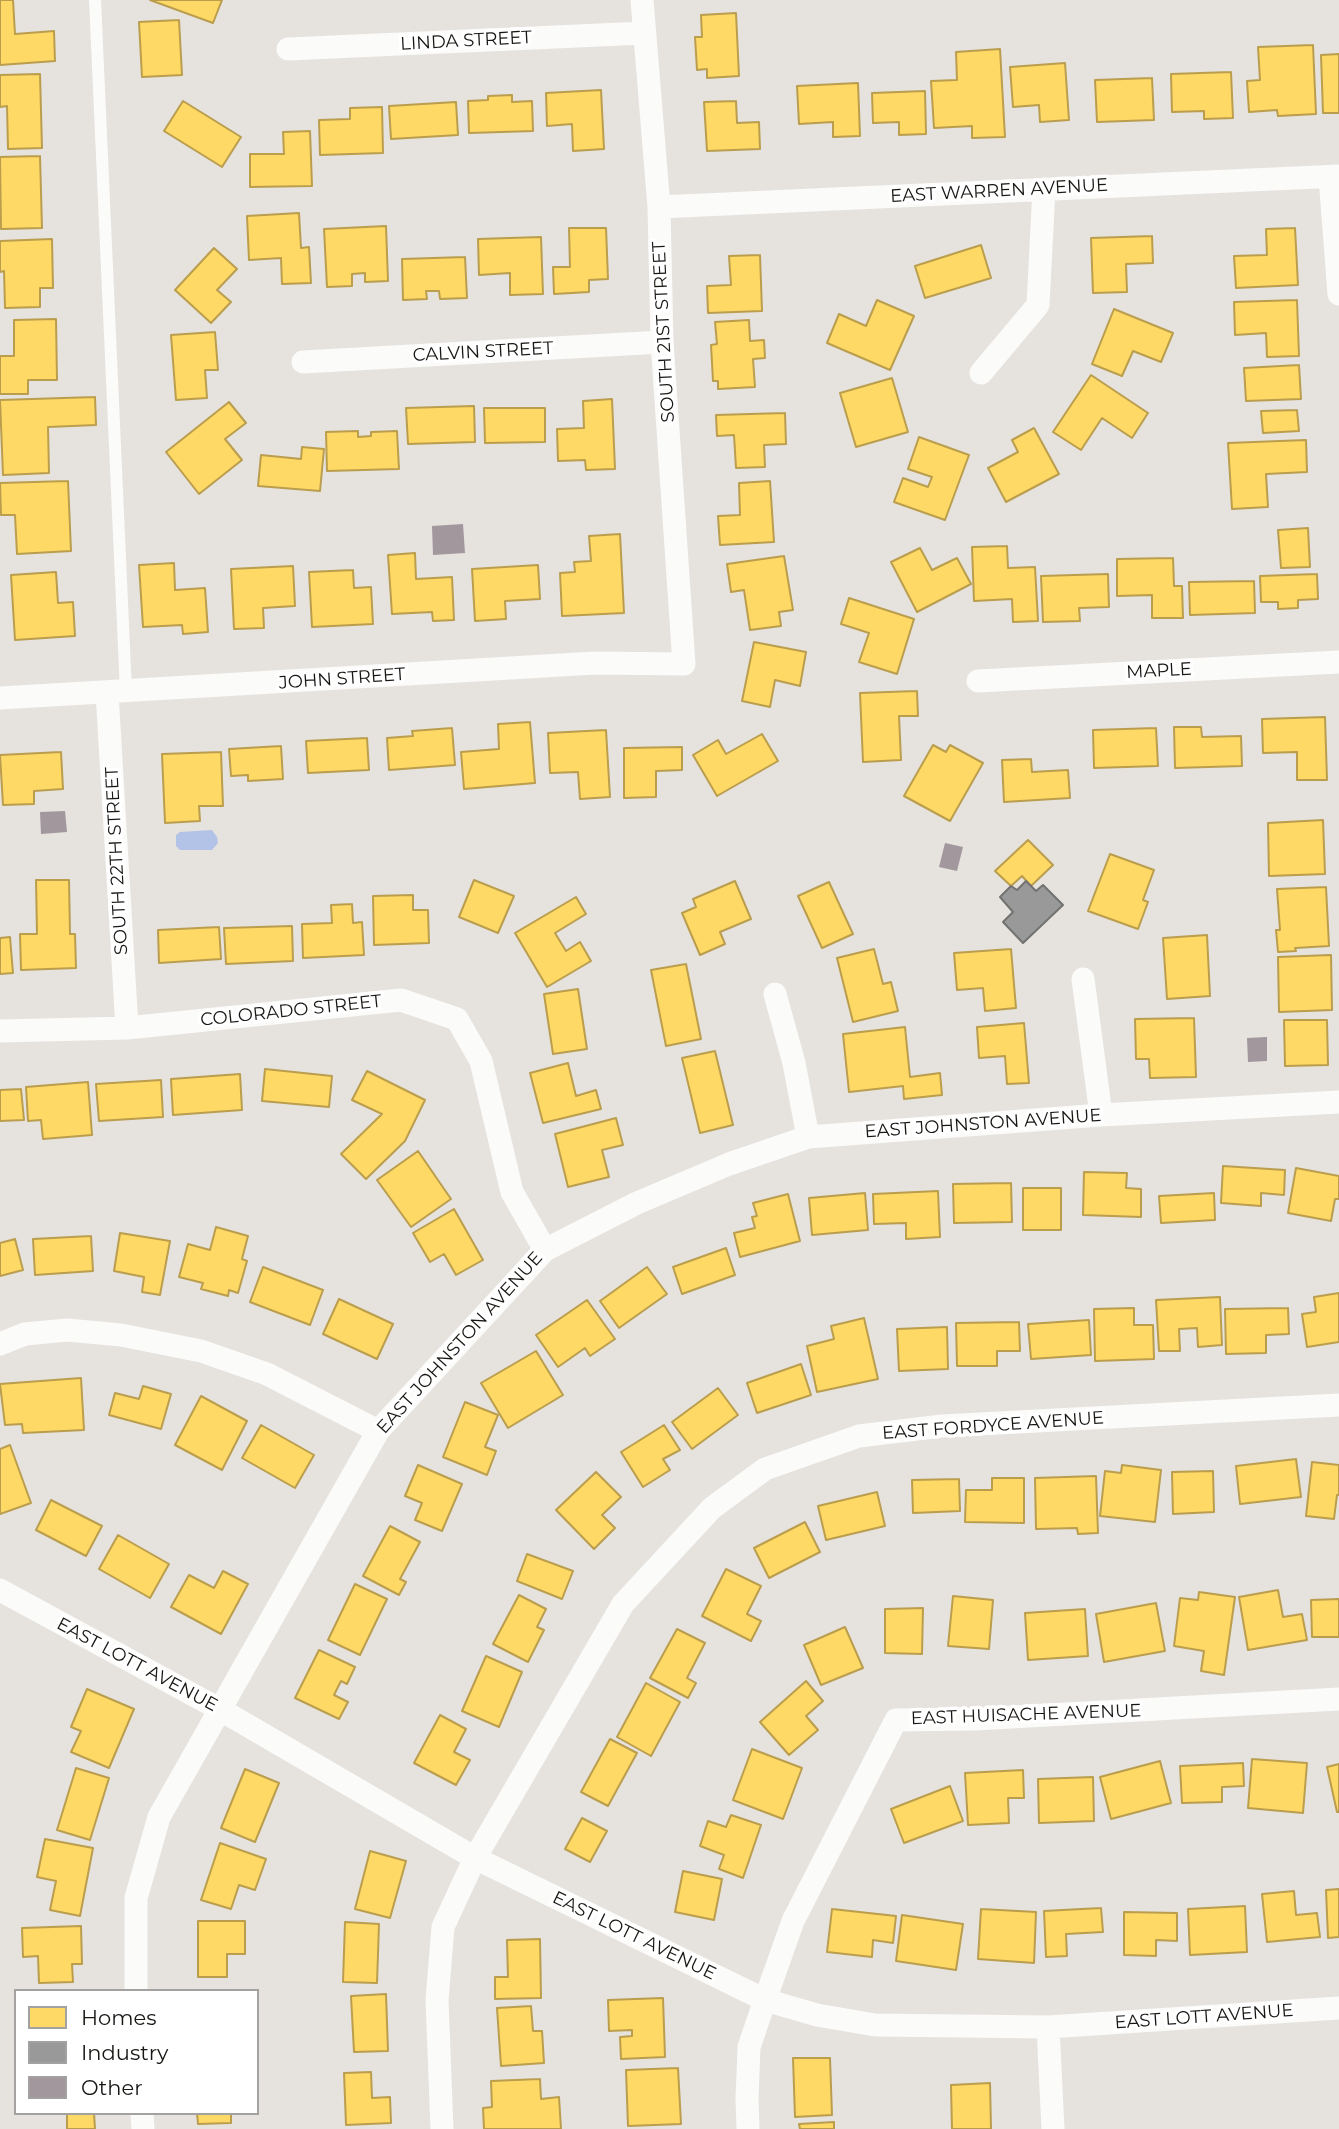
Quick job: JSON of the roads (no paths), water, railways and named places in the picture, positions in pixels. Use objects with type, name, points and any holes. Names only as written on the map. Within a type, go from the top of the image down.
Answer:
[{"type":"street","name":"SOUTH 21ST STREET","points":[[642,0],[659,207],[662,342],[684,664]]},
{"type":"street","name":"LINDA STREET","points":[[288,49],[644,33]]},
{"type":"street","name":"EAST WARREN AVENUE","points":[[659,207],[1334,176]]},
{"type":"street","points":[[1334,176],[1339,294]]},
{"type":"street","points":[[981,373],[1038,305],[1044,189]]},
{"type":"street","name":"CALVIN STREET","points":[[303,362],[662,342]]},
{"type":"street","name":"MAPLE","points":[[978,681],[1339,662]]},
{"type":"street","name":"JOHN STREET","points":[[0,698],[595,663],[684,664]]},
{"type":"street","name":"SOUTH 22TH STREET","points":[[117,693],[127,1028]]},
{"type":"street","points":[[1083,979],[1101,1115]]},
{"type":"street","points":[[775,994],[794,1063],[808,1137]]},
{"type":"street","name":"COLORADO STREET","points":[[0,1031],[127,1028],[401,1000],[457,1019],[481,1062],[512,1192],[545,1250]]},
{"type":"street","name":"EAST JOHNSTON AVENUE","points":[[136,1989],[136,1898],[159,1817],[378,1431],[545,1250],[637,1203],[729,1164],[808,1137],[1101,1115],[1339,1102]]},
{"type":"street","points":[[0,1345],[25,1334],[67,1330],[121,1335],[201,1351],[267,1374],[378,1431]]},
{"type":"street","name":"EAST FORDYCE AVENUE","points":[[442,2129],[436,2000],[443,1927],[475,1858],[624,1604],[712,1508],[765,1469],[859,1436],[942,1426],[1339,1405]]},
{"type":"street","name":"EAST LOTT AVENUE","points":[[0,1590],[221,1710],[475,1858],[765,2000],[817,2015],[875,2025],[1048,2027],[1339,2008]]},
{"type":"street","name":"EAST HUISACHE AVENUE","points":[[765,2000],[793,1921],[896,1720],[975,1719],[1339,1699]]},
{"type":"street","points":[[748,2129],[750,2047],[765,2000]]},
{"type":"street","points":[[1048,2027],[1053,2129]]},
{"type":"lane","points":[[95,0],[117,693]]},
{"type":"water","points":[[212,830],[218,843],[212,850],[180,850],[176,846],[176,835],[180,832]]}]
